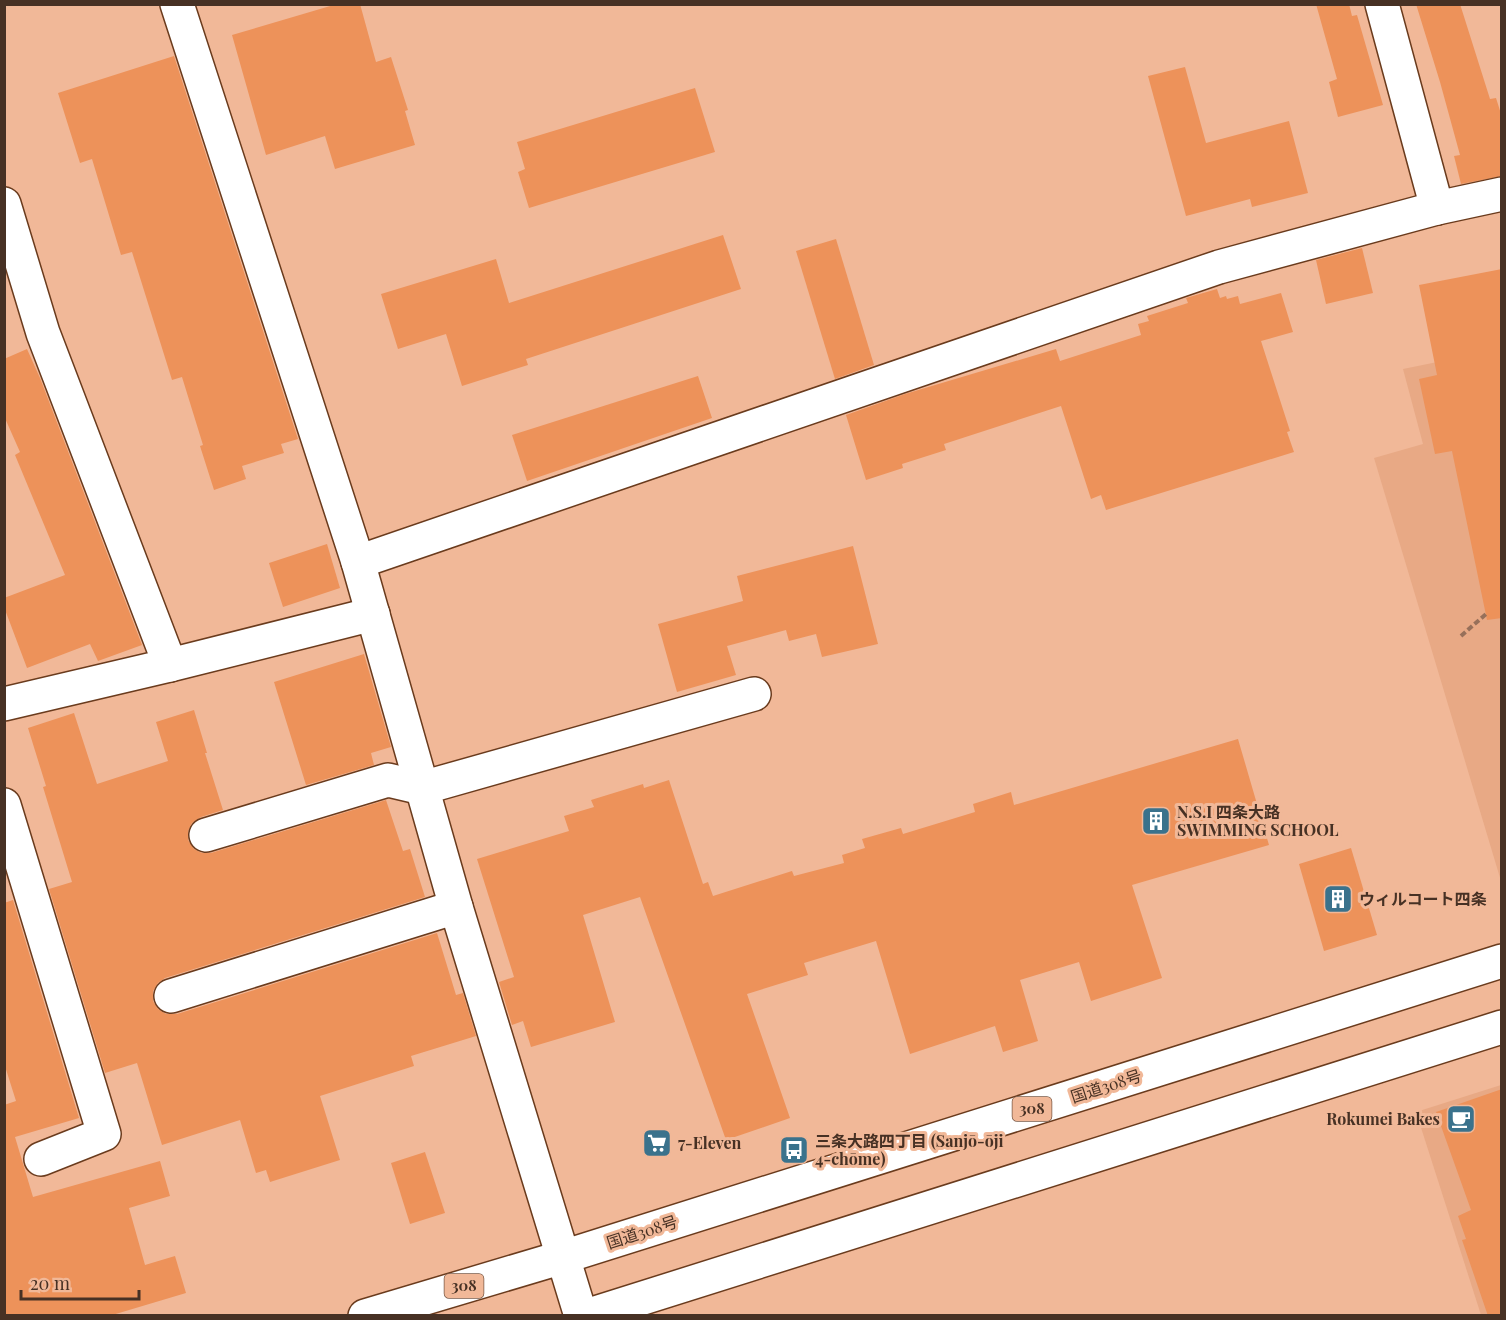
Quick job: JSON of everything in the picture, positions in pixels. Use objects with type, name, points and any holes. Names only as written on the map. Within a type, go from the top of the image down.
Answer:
[{"type":"main road","points":[[177,4],[358,562],[456,906],[581,1316]]},
{"type":"main road","points":[[1382,4],[1437,208]]},
{"type":"main road","points":[[358,562],[1219,267],[1437,208],[1502,194]]},
{"type":"main road","points":[[4,204],[43,333],[170,665]]},
{"type":"main road","points":[[4,704],[373,614]]},
{"type":"main road","points":[[206,835],[388,780],[422,788],[754,694]]},
{"type":"main road","points":[[4,805],[104,1134],[41,1159]]},
{"type":"main road","points":[[171,996],[456,906]]},
{"type":"main road","name":"国道308号","points":[[365,1316],[563,1257],[1502,961]]},
{"type":"main road","points":[[586,1316],[1502,1027]]},
{"type":"path","points":[[1461,636],[1485,614]]},
{"type":"shaded area","points":[[1501,349],[1501,881],[1374,458],[1423,444],[1403,369]]},
{"type":"shaded area","points":[[1501,1085],[1501,1315],[1481,1315],[1416,1112]]},
{"type":"building","points":[[337,4],[360,4],[376,62],[391,57],[408,110],[405,111],[415,145],[335,169],[325,136],[266,155],[232,35]]},
{"type":"building","points":[[1316,4],[1349,4],[1352,16],[1357,15],[1383,105],[1338,117],[1329,82],[1337,79]]},
{"type":"building","points":[[1416,4],[1460,4],[1490,99],[1496,98],[1502,117],[1502,176],[1461,184],[1454,156],[1460,155]]},
{"type":"building","points":[[174,56],[298,439],[281,444],[284,453],[242,466],[246,479],[214,490],[182,377],[172,380],[132,252],[121,255],[92,159],[80,163],[58,93]]},
{"type":"building","points":[[1185,67],[1206,143],[1289,121],[1308,193],[1252,207],[1250,199],[1186,216],[1148,76]]},
{"type":"building","points":[[695,88],[715,152],[529,208],[518,172],[525,169],[517,142]]},
{"type":"building","points":[[723,235],[741,289],[526,359],[528,365],[462,386],[446,334],[398,349],[381,294],[496,259],[509,303]]},
{"type":"building","points":[[836,239],[874,365],[835,379],[796,251]]},
{"type":"building","points":[[1362,248],[1373,293],[1326,304],[1316,260]]},
{"type":"building","points":[[1502,269],[1502,618],[1487,620],[1452,451],[1435,454],[1419,379],[1437,375],[1419,285]]},
{"type":"building","points":[[1217,289],[1220,298],[1238,296],[1240,304],[1281,293],[1293,332],[1261,341],[1290,431],[1287,432],[1294,452],[1106,510],[1101,495],[1091,499],[1061,406],[944,444],[946,450],[902,464],[903,468],[866,480],[846,415],[905,394],[1056,349],[1060,361],[1141,335],[1138,324],[1149,321],[1147,316],[1188,303],[1186,298]]},
{"type":"building","points":[[27,349],[142,645],[98,661],[90,644],[27,668],[4,607],[4,598],[65,575],[15,455],[20,452],[4,416],[4,359]]},
{"type":"building","points":[[698,376],[712,418],[527,481],[512,435]]},
{"type":"building","points":[[327,544],[340,588],[283,607],[269,563]]},
{"type":"building","points":[[853,546],[878,644],[822,657],[816,634],[789,641],[786,630],[727,646],[736,675],[677,692],[658,624],[743,601],[737,576]]},
{"type":"building","points":[[364,654],[391,747],[371,753],[374,765],[306,785],[274,682]]},
{"type":"building","points":[[194,710],[223,810],[201,817],[192,823],[188,831],[188,840],[194,849],[202,853],[211,853],[386,800],[403,851],[410,849],[425,897],[165,978],[153,991],[153,1001],[158,1009],[166,1014],[177,1014],[437,933],[456,995],[463,993],[476,1036],[411,1056],[414,1066],[320,1096],[340,1160],[270,1182],[266,1170],[256,1173],[240,1120],[162,1145],[137,1063],[105,1073],[49,889],[72,882],[28,728],[74,713],[97,784],[168,761],[156,722]]},
{"type":"building","points":[[1238,739],[1269,845],[1132,885],[1162,978],[1091,1001],[1079,962],[1020,980],[1038,1041],[1003,1052],[995,1026],[910,1054],[876,941],[804,963],[808,975],[747,994],[790,1118],[726,1140],[640,897],[583,915],[615,1022],[531,1047],[523,1021],[512,1025],[499,982],[514,977],[477,859],[569,831],[564,816],[594,807],[591,800],[643,784],[644,788],[669,780],[703,884],[708,882],[713,896],[792,871],[794,876],[844,863],[842,855],[865,848],[862,839],[901,828],[903,834],[975,812],[973,804],[1011,792],[1014,805]]},
{"type":"building","name":"ウィルコート四条","points":[[1351,848],[1377,935],[1324,951],[1299,864]]},
{"type":"building","points":[[13,900],[79,1118],[15,1137],[33,1197],[160,1161],[170,1196],[129,1208],[145,1265],[175,1256],[186,1293],[109,1316],[4,1316],[4,1105],[16,1101],[4,1063],[4,903]]},
{"type":"building","points":[[1502,1089],[1502,1316],[1488,1316],[1462,1240],[1466,1239],[1458,1216],[1471,1210],[1436,1112]]},
{"type":"building","points":[[425,1152],[445,1213],[410,1224],[391,1163]]},
{"type":"place","name":"N.S.I 四条大路 SWIMMING SCHOOL","points":[[1156,821]]},
{"type":"place","name":"ウィルコート四条","points":[[1338,899]]},
{"type":"place","name":"Rokumei Bakes","points":[[1461,1119]]},
{"type":"place","name":"7-Eleven","points":[[657,1143]]},
{"type":"place","name":"三条大路四丁目 (Sanjō-ōji 4-chōme)","points":[[794,1150]]}]
